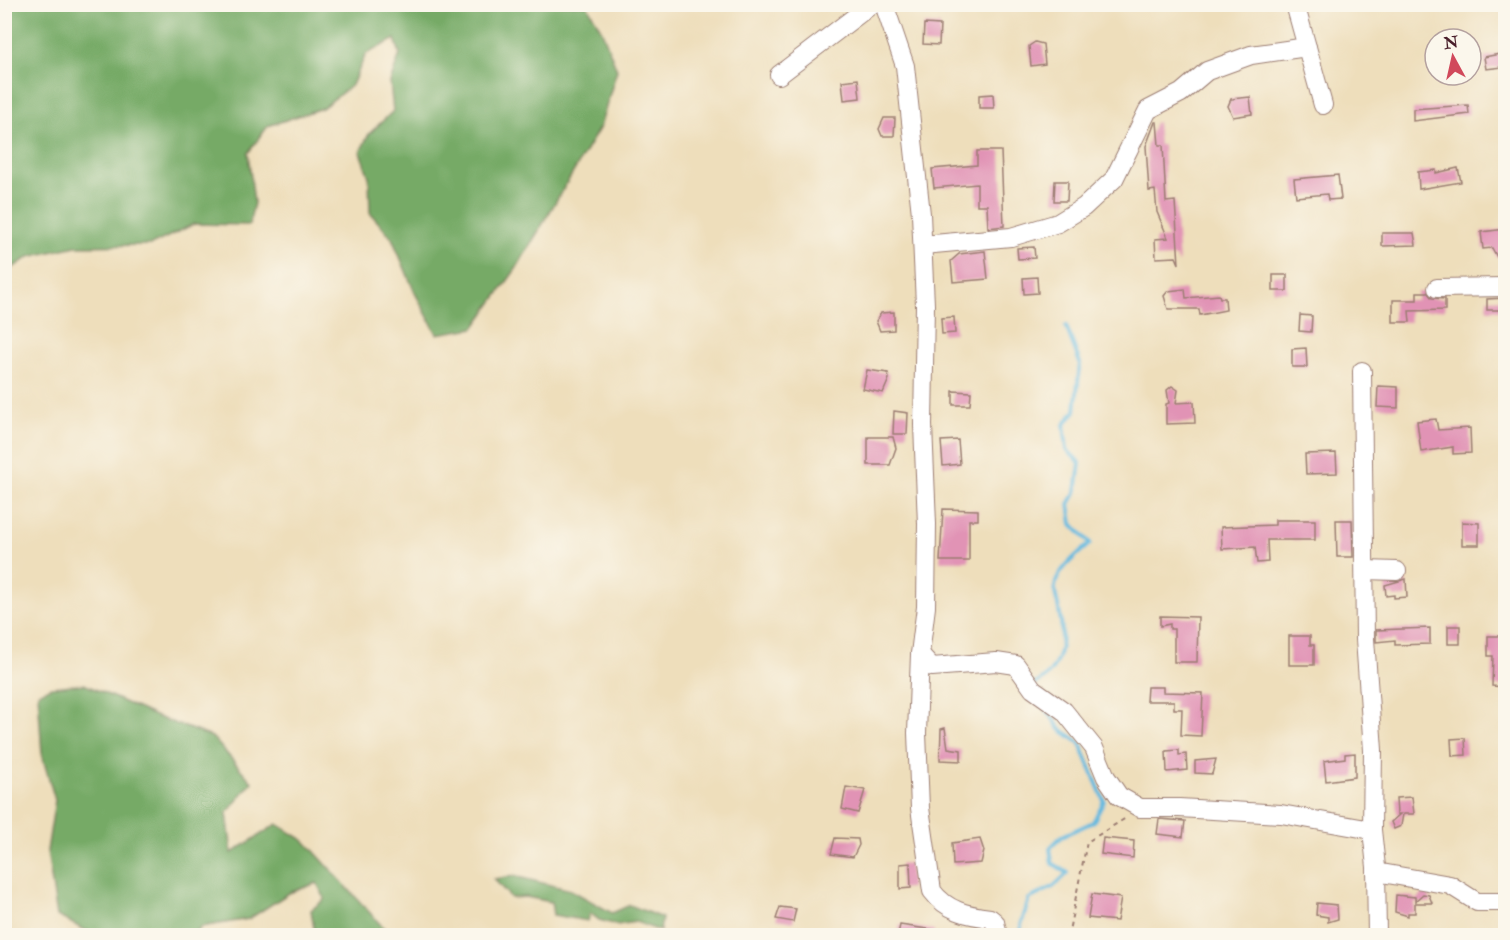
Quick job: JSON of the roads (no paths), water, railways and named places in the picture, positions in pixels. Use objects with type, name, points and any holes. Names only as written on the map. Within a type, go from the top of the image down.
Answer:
[{"type":"street","points":[[779,75],[872,4]]},
{"type":"street","points":[[884,4],[905,66],[915,145],[925,305],[923,425],[927,524],[926,607],[917,733],[920,808],[932,891],[951,909],[990,918],[994,922],[998,936]]},
{"type":"street","points":[[1294,4],[1323,105]]},
{"type":"street","points":[[922,245],[1011,237],[1058,224],[1084,207],[1114,179],[1148,110],[1181,93],[1207,71],[1251,55],[1307,47]]},
{"type":"street","points":[[1437,288],[1506,287]]},
{"type":"street","points":[[1362,371],[1365,639],[1373,750],[1371,831],[1376,872],[1377,936]]},
{"type":"street","points":[[1365,570],[1397,571]]},
{"type":"street","points":[[921,654],[932,667],[996,662],[1016,665],[1033,689],[1064,711],[1094,748],[1106,777],[1119,796],[1140,808],[1281,814],[1371,831]]},
{"type":"street","points":[[1376,872],[1450,885],[1477,902],[1506,902]]},
{"type":"waterway","points":[[1035,684],[1051,670],[1060,652],[1062,631],[1055,592],[1057,580],[1069,563],[1090,543],[1072,524],[1069,504],[1076,492],[1080,463],[1067,450],[1064,425],[1075,411],[1080,363],[1066,326]]},
{"type":"waterway","points":[[1021,936],[1021,925],[1029,899],[1053,887],[1068,873],[1052,863],[1050,848],[1062,836],[1093,822],[1104,801],[1080,743],[1060,729],[1045,707]]}]
